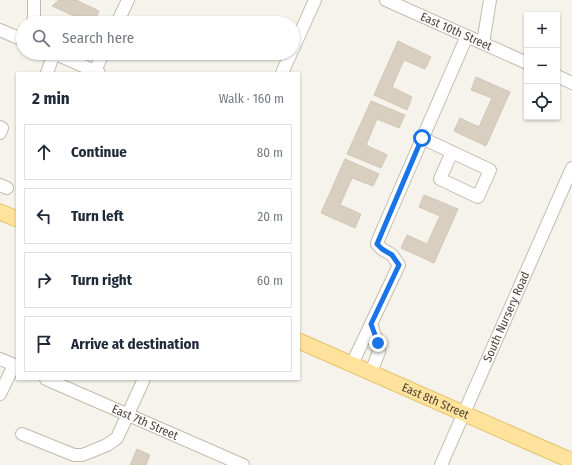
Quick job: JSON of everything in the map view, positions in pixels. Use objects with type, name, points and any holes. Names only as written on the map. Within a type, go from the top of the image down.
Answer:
[{"type":"main road","points":[[0,212],[16,219]]},
{"type":"main road","name":"East 8th Street","points":[[300,341],[572,461]]},
{"type":"street","points":[[34,0],[34,16]]},
{"type":"street","points":[[120,16],[128,0]]},
{"type":"street","points":[[300,33],[315,0]]},
{"type":"street","name":"East 10th Street","points":[[386,0],[524,62]]},
{"type":"street","points":[[483,43],[490,0]]},
{"type":"street","points":[[0,30],[16,37]]},
{"type":"street","points":[[352,364],[399,265],[392,255],[377,244],[467,36]]},
{"type":"street","points":[[48,72],[52,60]]},
{"type":"street","points":[[70,60],[97,72],[101,60]]},
{"type":"street","points":[[282,72],[288,60]]},
{"type":"street","points":[[560,77],[572,83]]},
{"type":"street","points":[[0,127],[2,128],[0,133]]},
{"type":"street","points":[[422,138],[452,152]]},
{"type":"street","name":"South Nursery Road","points":[[441,465],[572,168]]},
{"type":"street","points":[[371,324],[378,343],[379,352],[371,372]]},
{"type":"street","points":[[0,359],[15,365],[0,394]]},
{"type":"street","name":"East 7th Street","points":[[48,380],[243,465]]},
{"type":"street","points":[[22,434],[74,455],[82,455],[107,445],[118,438],[144,380]]},
{"type":"building","points":[[59,0],[76,0],[99,11],[97,16],[74,16],[52,6]]},
{"type":"building","points":[[398,41],[431,57],[425,69],[404,60],[392,87],[412,97],[407,110],[374,95]]},
{"type":"building","points":[[476,77],[510,92],[486,146],[454,131],[460,118],[479,127],[492,98],[471,90]]},
{"type":"building","points":[[371,101],[405,115],[399,128],[377,119],[366,145],[387,155],[381,168],[347,154]]},
{"type":"building","points":[[345,159],[379,174],[373,186],[352,178],[340,205],[361,214],[355,228],[321,213]]},
{"type":"building","points":[[424,195],[458,209],[434,263],[401,248],[407,235],[427,244],[440,216],[419,207]]},
{"type":"building","points":[[137,449],[150,455],[146,465],[130,465]]},
{"type":"route","points":[[378,343],[371,324],[399,265],[392,255],[377,244],[422,138]]}]
